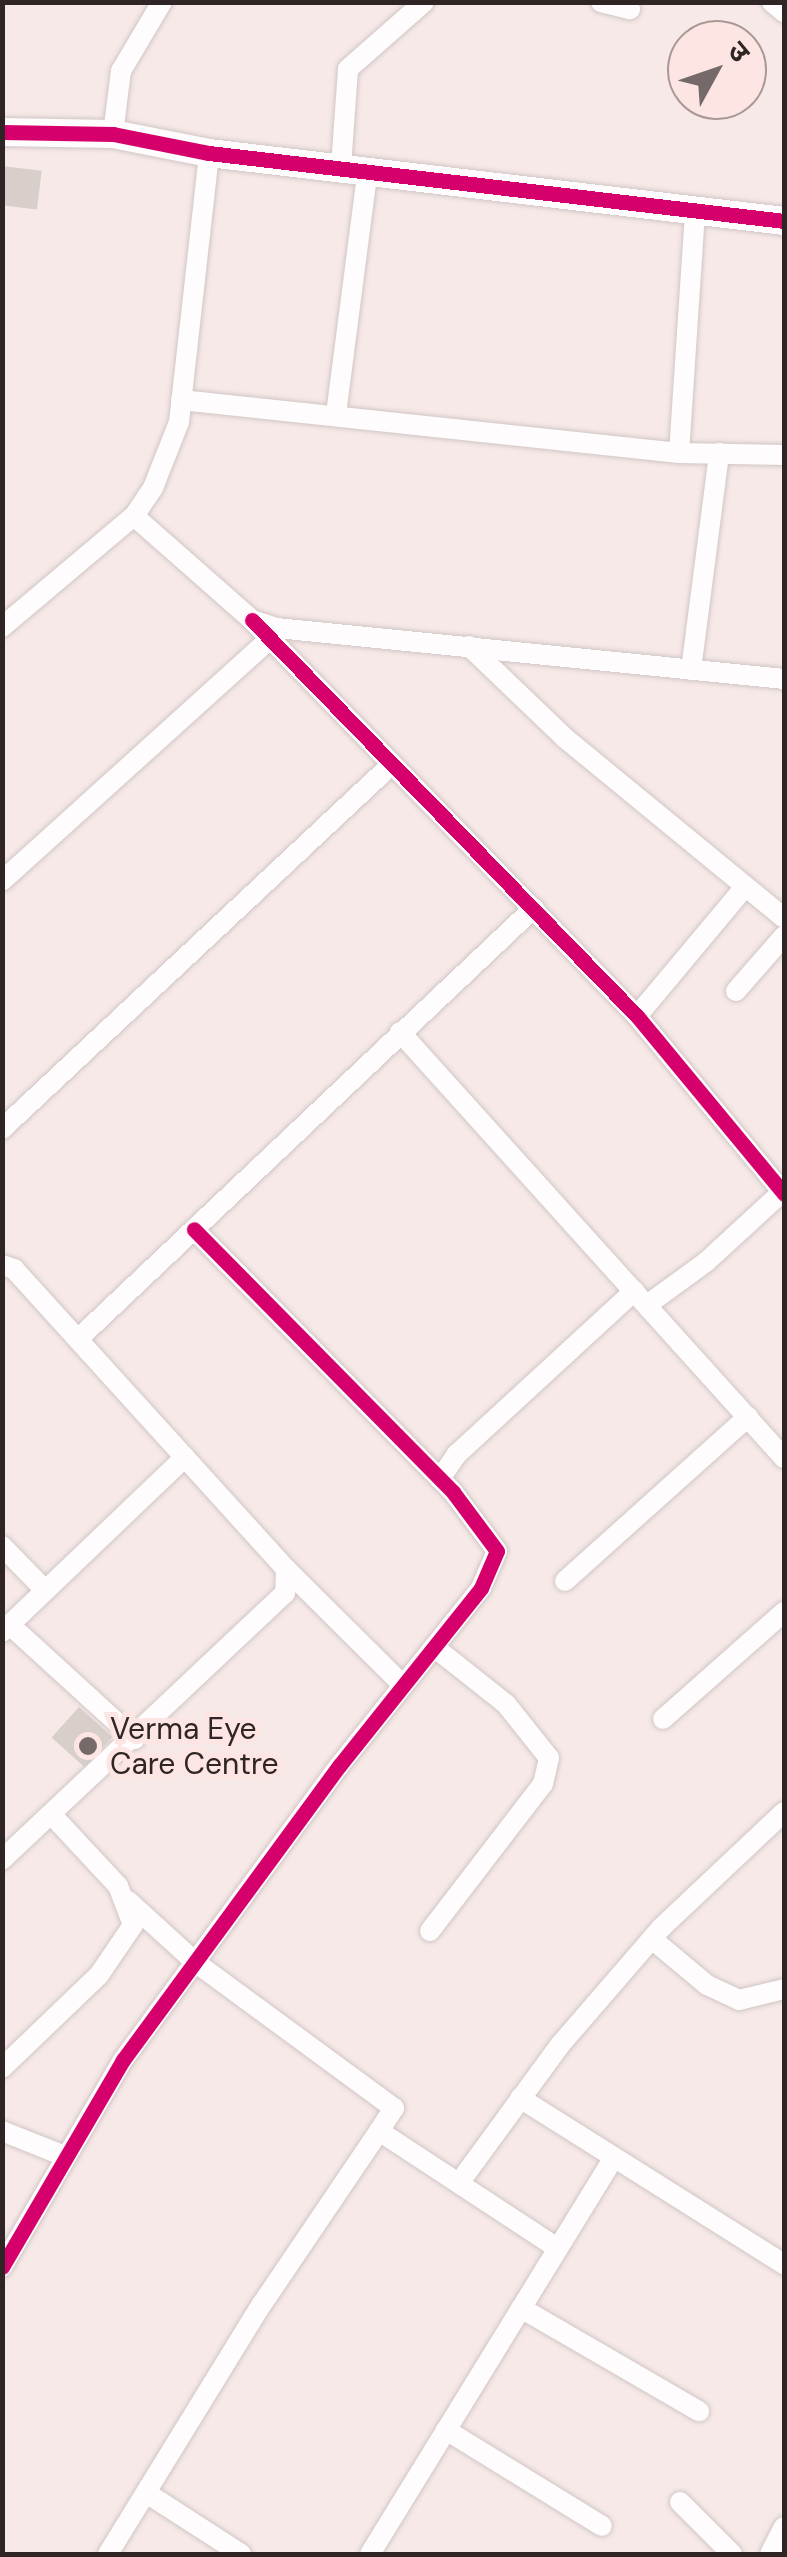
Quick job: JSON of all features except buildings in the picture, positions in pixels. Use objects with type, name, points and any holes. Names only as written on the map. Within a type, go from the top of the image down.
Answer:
[{"type":"street","points":[[113,134],[121,71],[162,2]]},
{"type":"street","points":[[336,414],[354,168],[348,68],[424,2]]},
{"type":"street","points":[[601,2],[630,10]]},
{"type":"street","points":[[772,2],[784,12]]},
{"type":"street","points":[[2,132],[113,134],[208,153],[354,168],[695,214],[784,221]]},
{"type":"street","points":[[2,628],[134,516],[154,488],[181,400],[208,153]]},
{"type":"street","points":[[678,453],[695,214]]},
{"type":"street","points":[[181,400],[678,453],[784,456]]},
{"type":"street","points":[[690,670],[719,453]]},
{"type":"street","points":[[134,516],[252,620],[534,908],[637,1016],[783,1193],[706,1262],[640,1298],[456,1454],[440,1479]]},
{"type":"street","points":[[252,620],[784,680]]},
{"type":"street","points":[[2,880],[270,639]]},
{"type":"street","points":[[470,646],[565,738],[784,918]]},
{"type":"street","points":[[2,1129],[392,765]]},
{"type":"street","points":[[637,1016],[744,888]]},
{"type":"street","points":[[78,1339],[534,908]]},
{"type":"street","points":[[736,990],[784,936]]},
{"type":"street","points":[[400,1032],[784,1458]]},
{"type":"street","points":[[2,2267],[62,2155],[195,1962],[403,1685],[482,1588],[497,1551],[440,1479],[194,1229]]},
{"type":"street","points":[[2,1265],[14,1269],[286,1569],[403,1685]]},
{"type":"street","points":[[565,1581],[748,1417]]},
{"type":"street","points":[[135,1739],[6,1629],[44,1588],[185,1457]]},
{"type":"street","points":[[2,1546],[44,1588]]},
{"type":"street","points":[[2,1860],[135,1739],[284,1593],[286,1569]]},
{"type":"street","points":[[662,1719],[784,1612]]},
{"type":"street","points":[[430,1931],[544,1784],[549,1758],[506,1704],[434,1647]]},
{"type":"street","points":[[459,2183],[520,2098],[652,1938],[784,1812]]},
{"type":"street","points":[[52,1814],[128,1901],[195,1962],[394,2108],[262,2304],[108,2554]]},
{"type":"street","points":[[2,2068],[127,1942],[134,1926],[128,1901]]},
{"type":"street","points":[[652,1938],[707,1985],[739,2000],[784,1989]]},
{"type":"street","points":[[520,2098],[612,2160],[784,2264]]},
{"type":"street","points":[[2,2131],[62,2155]]},
{"type":"street","points":[[379,2131],[557,2248]]},
{"type":"street","points":[[370,2554],[612,2160]]},
{"type":"street","points":[[521,2308],[699,2411]]},
{"type":"street","points":[[446,2430],[602,2526]]},
{"type":"street","points":[[148,2494],[241,2554]]},
{"type":"street","points":[[680,2502],[732,2554]]},
{"type":"street","points":[[770,2554],[784,2528]]},
{"type":"cycle path","points":[[2,132],[113,134],[209,153],[784,221]]},
{"type":"cycle path","points":[[252,620],[637,1016],[784,1194]]},
{"type":"cycle path","points":[[2,2267],[123,2060],[339,1766],[481,1588],[497,1551],[453,1492],[194,1229]]},
{"type":"place","name":"Verma Eye Care Centre","points":[[88,1746]]}]
